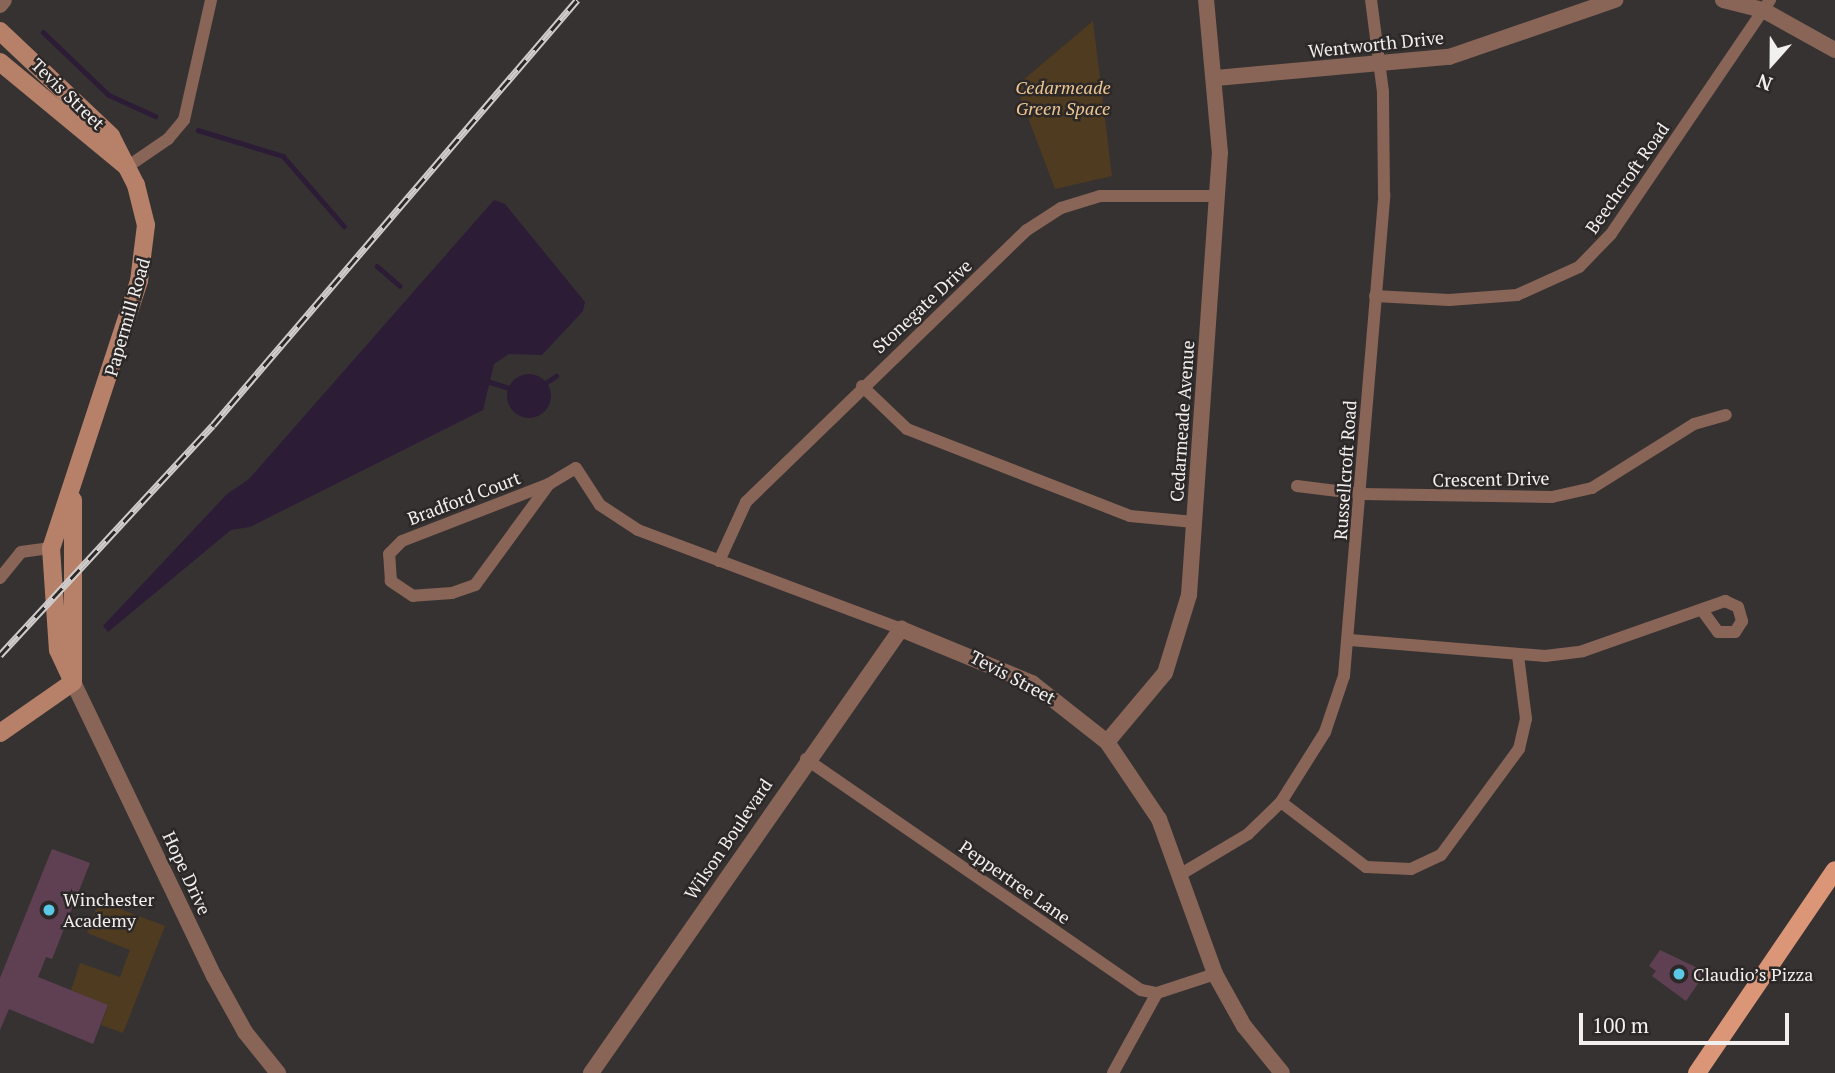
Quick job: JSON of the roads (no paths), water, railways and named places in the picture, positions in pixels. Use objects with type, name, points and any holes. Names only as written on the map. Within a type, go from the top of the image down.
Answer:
[{"type":"main road","name":"Tevis Street","points":[[0,31],[102,124],[127,167]]},
{"type":"main road","name":"Tevis Street","points":[[0,62],[127,167]]},
{"type":"main road","name":"Papermill Road","points":[[73,682],[58,650],[51,548],[73,495],[143,265],[144,212],[127,167]]},
{"type":"main road","name":"Papermill Road","points":[[73,495],[73,682]]},
{"type":"main road","points":[[0,733],[73,682]]},
{"type":"main road","points":[[1697,1073],[1835,870]]},
{"type":"street","points":[[0,5],[4,0]]},
{"type":"street","points":[[127,167],[169,139],[184,120],[211,0]]},
{"type":"street","name":"Cedarmeade Avenue","points":[[1107,742],[1152,695],[1176,650],[1189,595],[1218,196],[1216,78],[1206,0]]},
{"type":"street","name":"Russellcroft Road","points":[[1181,874],[1248,834],[1281,802],[1325,732],[1350,640],[1384,182],[1380,64],[1371,0]]},
{"type":"street","name":"Wentworth Drive","points":[[1216,78],[1380,64],[1475,50],[1615,0]]},
{"type":"street","points":[[1723,0],[1767,5],[1835,50]]},
{"type":"street","name":"Beechcroft Road","points":[[1375,296],[1449,300],[1517,295],[1579,267],[1611,234],[1767,5]]},
{"type":"street","name":"Stonegate Drive","points":[[719,561],[746,502],[862,386],[1027,230],[1053,213],[1111,195],[1218,196]]},
{"type":"street","points":[[862,386],[907,429],[1130,516],[1194,522]]},
{"type":"street","name":"Crescent Drive","points":[[1297,486],[1361,494],[1523,499],[1571,493],[1633,466],[1694,424],[1726,415]]},
{"type":"street","name":"Tevis Street","points":[[576,468],[612,516],[719,561],[901,629],[1032,683],[1107,742],[1144,791],[1181,874],[1215,974],[1244,1026],[1282,1073]]},
{"type":"street","name":"Bradford Court","points":[[549,485],[475,585],[452,593],[413,596],[391,581],[389,554],[402,541],[549,485],[576,468]]},
{"type":"street","points":[[0,578],[21,552],[51,548]]},
{"type":"street","points":[[1350,640],[1518,656],[1583,652],[1702,610]]},
{"type":"street","name":"Wilson Boulevard","points":[[591,1073],[806,759],[901,629]]},
{"type":"street","points":[[1281,802],[1366,867],[1411,869],[1441,855],[1519,749],[1527,719],[1518,656]]},
{"type":"street","name":"Hope Drive","points":[[73,682],[214,976],[245,1032],[278,1073]]},
{"type":"street","name":"Peppertree Lane","points":[[806,759],[1124,979],[1157,993]]},
{"type":"street","points":[[1113,1073],[1157,993],[1215,974]]},
{"type":"waterway","points":[[43,32],[109,95],[155,116]]},
{"type":"waterway","points":[[198,130],[283,156],[344,226]]},
{"type":"waterway","points":[[377,266],[400,286]]},
{"type":"waterway","points":[[547,382],[556,376]]},
{"type":"waterway","points":[[490,382],[510,388]]},
{"type":"railway","points":[[0,655],[213,425],[577,0]]},
{"type":"place","name":"Winchester Academy","points":[[49,910]]},
{"type":"place","name":"Claudio’s Pizza","points":[[1679,974]]},
{"type":"park label","name":"Cedarmeade Green Space","points":[[1063,98]]}]
